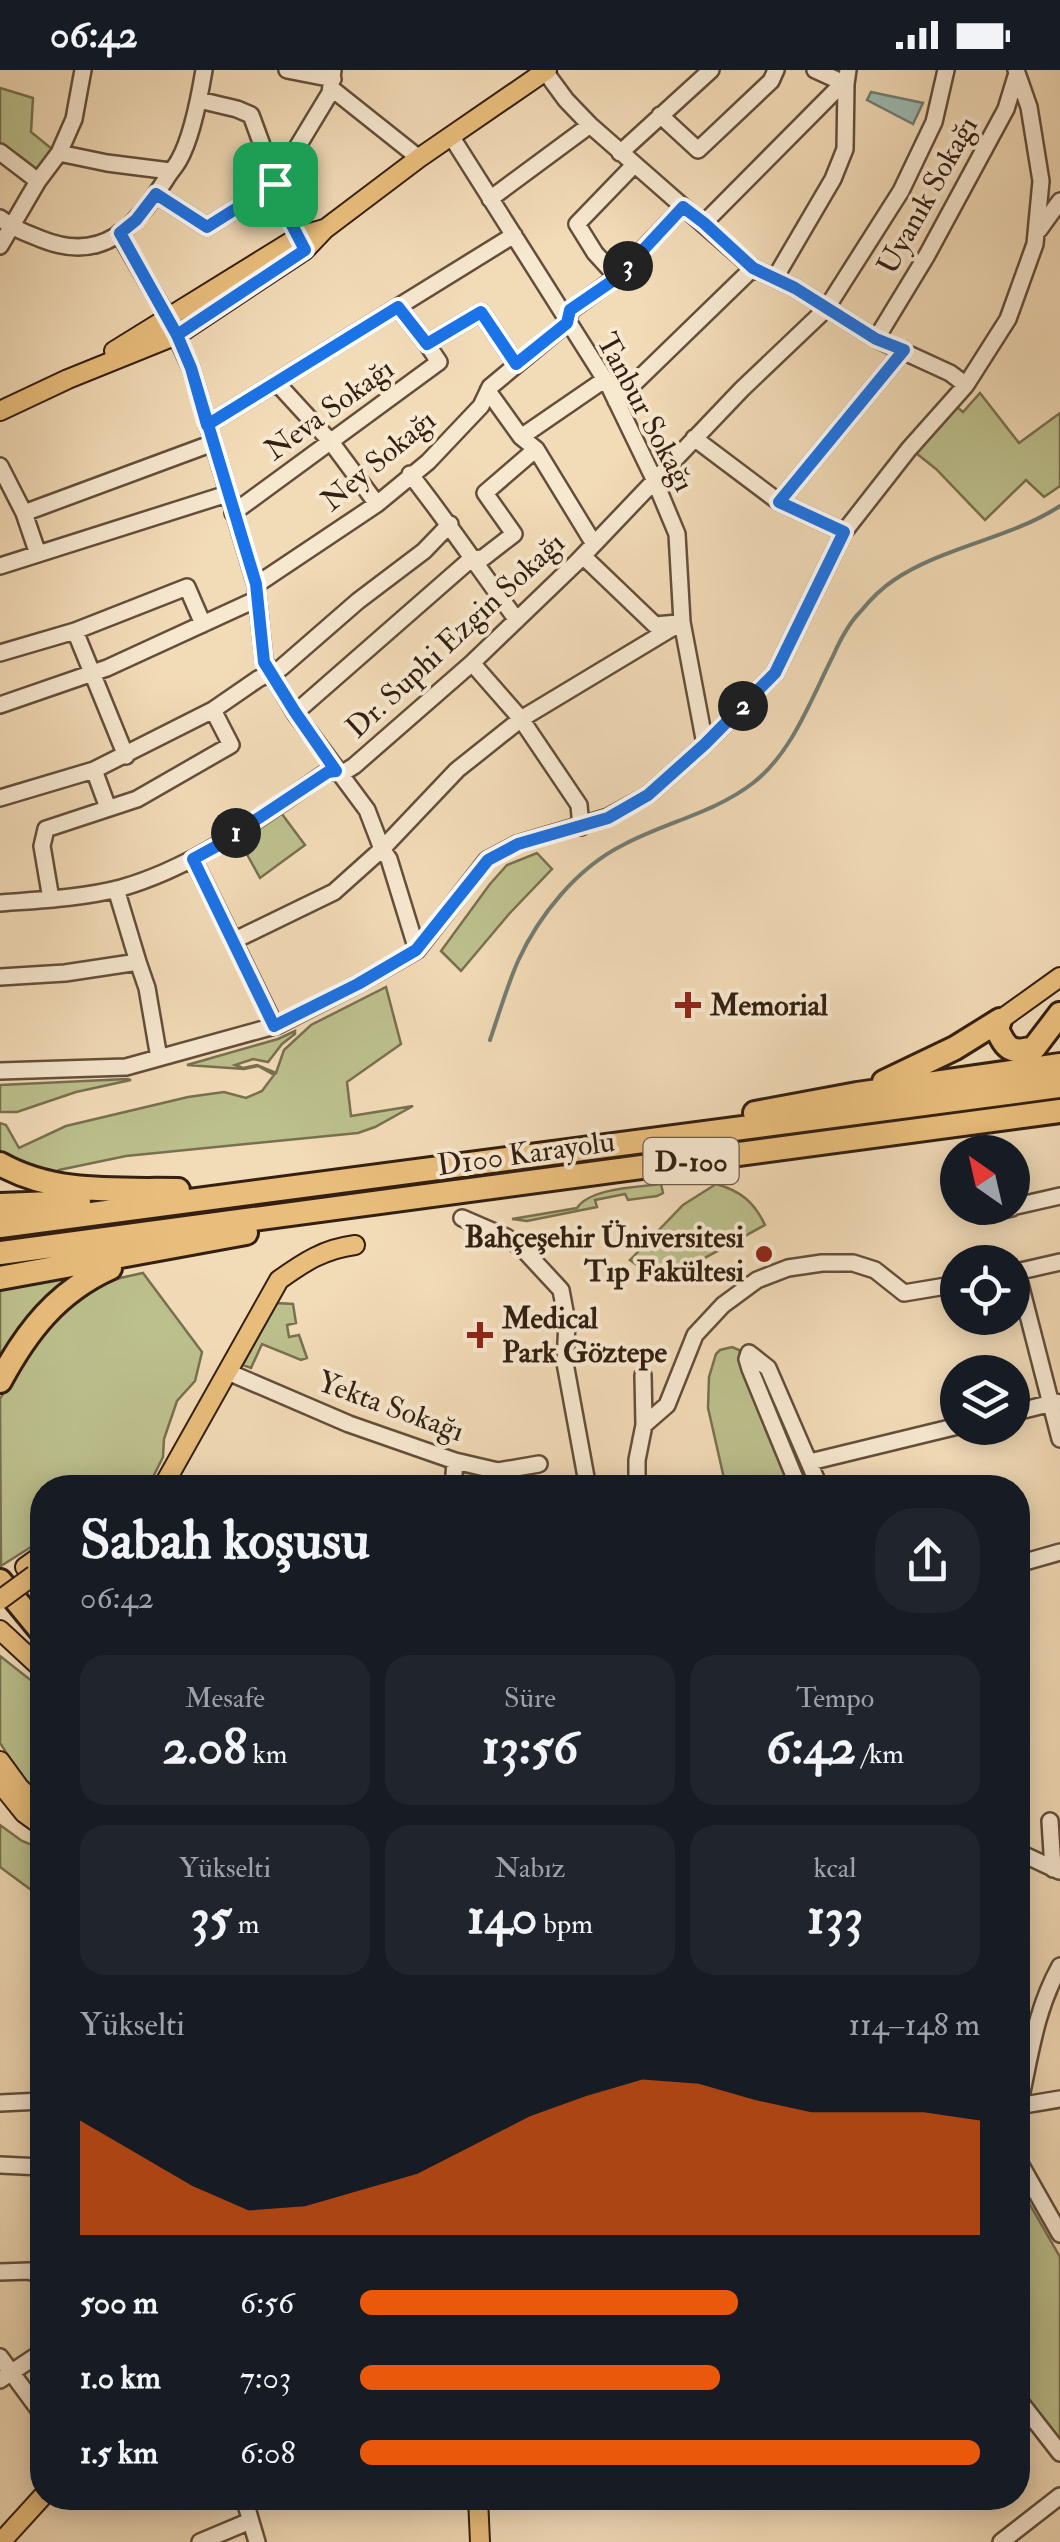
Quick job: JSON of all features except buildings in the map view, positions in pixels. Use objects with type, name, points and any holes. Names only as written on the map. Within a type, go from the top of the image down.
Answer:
[{"type":"highway","points":[[1000,1020],[997,1029],[1002,1041],[1019,1052],[1034,1048],[1060,1014]]},
{"type":"highway","points":[[858,1094],[940,1056],[1000,1020]]},
{"type":"highway","points":[[1060,1022],[1055,1030],[1060,1046]]},
{"type":"highway","points":[[670,1136],[773,1108],[1060,1065]]},
{"type":"highway","name":"D100 Karayolu","points":[[0,1226],[1060,1086]]},
{"type":"highway","name":"D100 Karayolu","points":[[0,1253],[1060,1110]]},
{"type":"highway","points":[[0,1164],[22,1176],[82,1189],[257,1191]]},
{"type":"highway","points":[[0,1205],[257,1191]]},
{"type":"highway","points":[[0,1278],[232,1237],[322,1210]]},
{"type":"highway","points":[[0,1381],[26,1338],[62,1296],[84,1280],[150,1252]]},
{"type":"highway","points":[[0,1584],[30,1618]]},
{"type":"main road","points":[[2,407],[173,326],[324,229],[524,78],[545,71]]},
{"type":"main road","points":[[1000,1020],[1060,977]]},
{"type":"main road","points":[[169,1475],[279,1280],[311,1257],[355,1245]]},
{"type":"main road","points":[[182,1475],[228,1372]]},
{"type":"main road","points":[[0,1584],[30,1572]]},
{"type":"main road","points":[[30,1574],[0,1601],[30,1630]]},
{"type":"main road","points":[[0,1630],[30,1658]]},
{"type":"main road","points":[[0,1758],[9,1785],[30,1817]]},
{"type":"main road","points":[[9,1785],[30,1801]]},
{"type":"main road","points":[[0,2524],[30,2507]]},
{"type":"main road","points":[[1,2542],[30,2510]]},
{"type":"main road","points":[[16,2542],[33,2510]]},
{"type":"main road","points":[[479,2510],[480,2542]]},
{"type":"street","points":[[0,246],[6,222],[59,153],[74,119],[83,70]]},
{"type":"street","points":[[6,222],[50,242],[78,248],[96,246],[120,233],[136,220],[180,159],[204,70]]},
{"type":"street","points":[[287,70],[332,79],[419,158]]},
{"type":"street","points":[[620,152],[711,70]]},
{"type":"street","points":[[660,115],[698,150],[771,81],[776,70]]},
{"type":"street","points":[[815,70],[847,77]]},
{"type":"street","name":"Dr. Suphi Ezgin Sokağı","points":[[0,904],[116,889],[193,859],[328,772],[346,771],[354,766],[472,663],[826,309],[901,191],[934,122],[946,70]]},
{"type":"street","points":[[545,71],[590,124],[753,268],[795,288],[876,339],[950,373],[966,385]]},
{"type":"street","points":[[0,1071],[126,1066],[274,1026],[416,950],[488,860],[518,844],[608,818],[648,795],[705,744],[775,673],[844,532],[966,385],[1008,319],[1035,244],[1041,181],[1029,107],[1017,71]]},
{"type":"street","name":"Uyanık Sokağı","points":[[876,339],[927,255],[1006,109],[1017,71]]},
{"type":"street","points":[[704,223],[847,77]]},
{"type":"street","points":[[775,278],[833,179],[845,149],[847,77]]},
{"type":"street","points":[[156,194],[207,227],[275,184],[330,93],[332,79]]},
{"type":"street","points":[[198,100],[251,115],[276,194],[303,243]]},
{"type":"street","points":[[490,199],[590,124]]},
{"type":"street","name":"Tanbur Sokağı","points":[[451,136],[616,401],[677,534],[682,622],[705,744]]},
{"type":"street","points":[[0,152],[38,181]]},
{"type":"street","points":[[59,153],[170,172]]},
{"type":"street","points":[[618,277],[595,253],[577,224],[634,165]]},
{"type":"street","points":[[1036,234],[1060,202]]},
{"type":"street","name":"Ney Sokağı","points":[[0,705],[91,674],[203,624],[256,592],[428,462],[481,406],[488,391],[567,323],[570,310],[618,277],[683,207]]},
{"type":"street","points":[[120,233],[173,326],[191,368],[256,592],[264,662],[336,771],[367,810],[389,859],[416,950]]},
{"type":"street","points":[[207,425],[514,235]]},
{"type":"street","points":[[616,401],[753,268]]},
{"type":"street","points":[[398,307],[427,344],[481,312],[516,364]]},
{"type":"street","name":"Neva Sokağı","points":[[234,513],[439,362],[427,344]]},
{"type":"street","points":[[779,502],[904,350]]},
{"type":"street","points":[[521,437],[604,380]]},
{"type":"street","points":[[276,382],[332,442],[376,504]]},
{"type":"street","points":[[488,391],[521,437],[536,450],[588,550],[655,625],[682,622]]},
{"type":"street","points":[[694,438],[779,502],[844,532]]},
{"type":"street","points":[[24,513],[212,444]]},
{"type":"street","points":[[295,712],[472,559],[483,558],[514,534],[485,493],[536,450]]},
{"type":"street","points":[[0,466],[24,513],[38,554]]},
{"type":"street","points":[[410,474],[517,620]]},
{"type":"street","points":[[0,566],[228,494]]},
{"type":"street","points":[[0,798],[94,770],[213,710],[280,668],[358,601],[424,552],[450,524]]},
{"type":"street","points":[[0,653],[76,631],[187,587],[203,624]]},
{"type":"street","points":[[233,940],[334,892],[382,850],[457,770],[521,719],[682,622]]},
{"type":"street","points":[[76,631],[126,756]]},
{"type":"street","points":[[472,663],[521,719],[578,805],[580,827]]},
{"type":"street","points":[[51,899],[42,846],[46,828],[140,798],[231,746],[213,710]]},
{"type":"street","points":[[94,770],[108,808]]},
{"type":"street","points":[[193,859],[274,1026]]},
{"type":"street","points":[[116,889],[147,988],[160,1058]]},
{"type":"street","points":[[0,978],[138,962]]},
{"type":"street","points":[[1030,1204],[1060,1196]]},
{"type":"street","points":[[462,1218],[523,1249],[561,1290],[567,1322],[565,1364],[586,1475]]},
{"type":"street","points":[[1030,1269],[1060,1262]]},
{"type":"street","points":[[644,1425],[667,1406],[695,1335],[723,1305],[756,1280],[788,1268],[853,1264],[875,1270],[904,1293],[940,1287]]},
{"type":"street","points":[[1030,1321],[1055,1403],[1060,1438]]},
{"type":"street","points":[[794,1475],[750,1369],[749,1353],[768,1368],[815,1475]]},
{"type":"street","name":"Yekta Sokağı","points":[[228,1372],[349,1424],[455,1460],[498,1471],[539,1464]]},
{"type":"street","points":[[636,1475],[644,1425],[644,1375]]},
{"type":"street","points":[[1030,1409],[1055,1403]]},
{"type":"street","points":[[802,1475],[811,1465],[940,1431]]},
{"type":"street","points":[[454,1475],[455,1460]]},
{"type":"street","points":[[1030,1561],[1060,1552]]},
{"type":"street","points":[[1050,1821],[1056,1870]]},
{"type":"street","points":[[1030,1858],[1056,1870]]},
{"type":"street","points":[[1030,2050],[1047,1989],[1060,1966]]},
{"type":"street","points":[[1030,2105],[1060,2099]]},
{"type":"street","points":[[0,2103],[30,2102]]},
{"type":"street","points":[[0,2164],[30,2166]]},
{"type":"street","points":[[1030,2181],[1060,2234]]},
{"type":"street","points":[[0,2272],[30,2271]]},
{"type":"street","points":[[0,2357],[6,2378],[30,2402]]},
{"type":"street","points":[[6,2378],[30,2361]]},
{"type":"street","points":[[1030,2425],[1060,2454]]},
{"type":"street","points":[[1002,2542],[1060,2496]]},
{"type":"street","points":[[247,2510],[256,2542]]},
{"type":"street","points":[[200,2542],[250,2521]]},
{"type":"green space","points":[[0,88],[33,98],[31,132],[52,149],[34,173],[0,147]]},
{"type":"green space","points":[[980,393],[1019,443],[1060,413],[1060,486],[1044,497],[1026,480],[985,520],[916,453],[957,407],[963,412]]},
{"type":"green space","points":[[279,810],[305,845],[260,878],[238,838]]},
{"type":"green space","points":[[537,853],[552,869],[461,971],[441,951],[507,865]]},
{"type":"green space","points":[[386,987],[401,1044],[347,1082],[351,1116],[413,1106],[375,1127],[358,1133],[126,1156],[59,1170],[42,1179],[0,1162],[0,1123],[6,1125],[19,1148],[66,1126],[188,1097],[224,1092],[246,1098],[262,1091],[274,1075],[258,1066],[244,1069],[187,1065],[295,1031],[268,1062],[253,1059],[235,1065],[257,1065],[276,1073],[284,1050],[311,1025]]},
{"type":"green space","points":[[131,1080],[76,1092],[17,1112],[0,1112],[0,1085]]},
{"type":"green space","points":[[661,1184],[663,1193],[657,1196],[628,1200],[625,1194],[595,1200],[597,1207],[527,1221],[512,1219],[577,1208],[603,1192]]},
{"type":"green space","points":[[716,1184],[746,1198],[765,1225],[661,1282],[630,1260],[683,1205]]},
{"type":"green space","points":[[143,1273],[202,1352],[195,1381],[177,1401],[164,1439],[163,1457],[154,1475],[30,1475],[30,1548],[1,1566],[0,1399],[31,1345],[52,1322],[99,1286]]},
{"type":"green space","points":[[73,1274],[46,1302],[0,1371],[0,1290]]},
{"type":"green space","points":[[276,1303],[293,1304],[296,1323],[287,1325],[289,1337],[299,1335],[307,1358],[301,1360],[262,1344],[251,1368],[243,1365]]},
{"type":"green space","points":[[720,1350],[739,1350],[786,1475],[723,1475],[708,1408],[709,1377]]},
{"type":"green space","points":[[464,1467],[498,1475],[459,1475]]},
{"type":"green space","points":[[0,1656],[30,1680],[30,1789],[0,1743]]},
{"type":"green space","points":[[0,1825],[30,1844],[30,1889],[0,1867]]},
{"type":"green space","points":[[1030,2205],[1060,2257],[1060,2439],[1030,2401]]},
{"type":"water","points":[[871,92],[923,103],[913,124],[867,100]]},
{"type":"waterway","points":[[490,1040],[518,961],[561,894],[606,855],[722,802],[767,771],[799,724],[845,632],[876,594],[914,568],[1020,527],[1060,506]]},
{"type":"place","name":"Memorial","points":[[688,1005]]},
{"type":"place","name":"Bahçeşehir Üniversitesi Tıp Fakültesi","points":[[764,1254]]},
{"type":"place","name":"Medical Park Göztepe","points":[[480,1335]]},
{"type":"route","points":[[275,184],[207,227],[156,194],[120,233],[177,335],[207,425],[398,307],[427,344],[481,312],[516,364],[567,323],[570,310],[618,277],[683,207],[753,268],[795,288],[876,339],[904,350],[779,502],[844,532],[775,673],[648,795],[608,818],[518,844],[488,860],[416,950],[274,1026],[193,859],[328,772],[336,771],[264,662],[256,584],[228,494],[191,368],[177,335],[305,250],[276,194],[275,184]]}]
